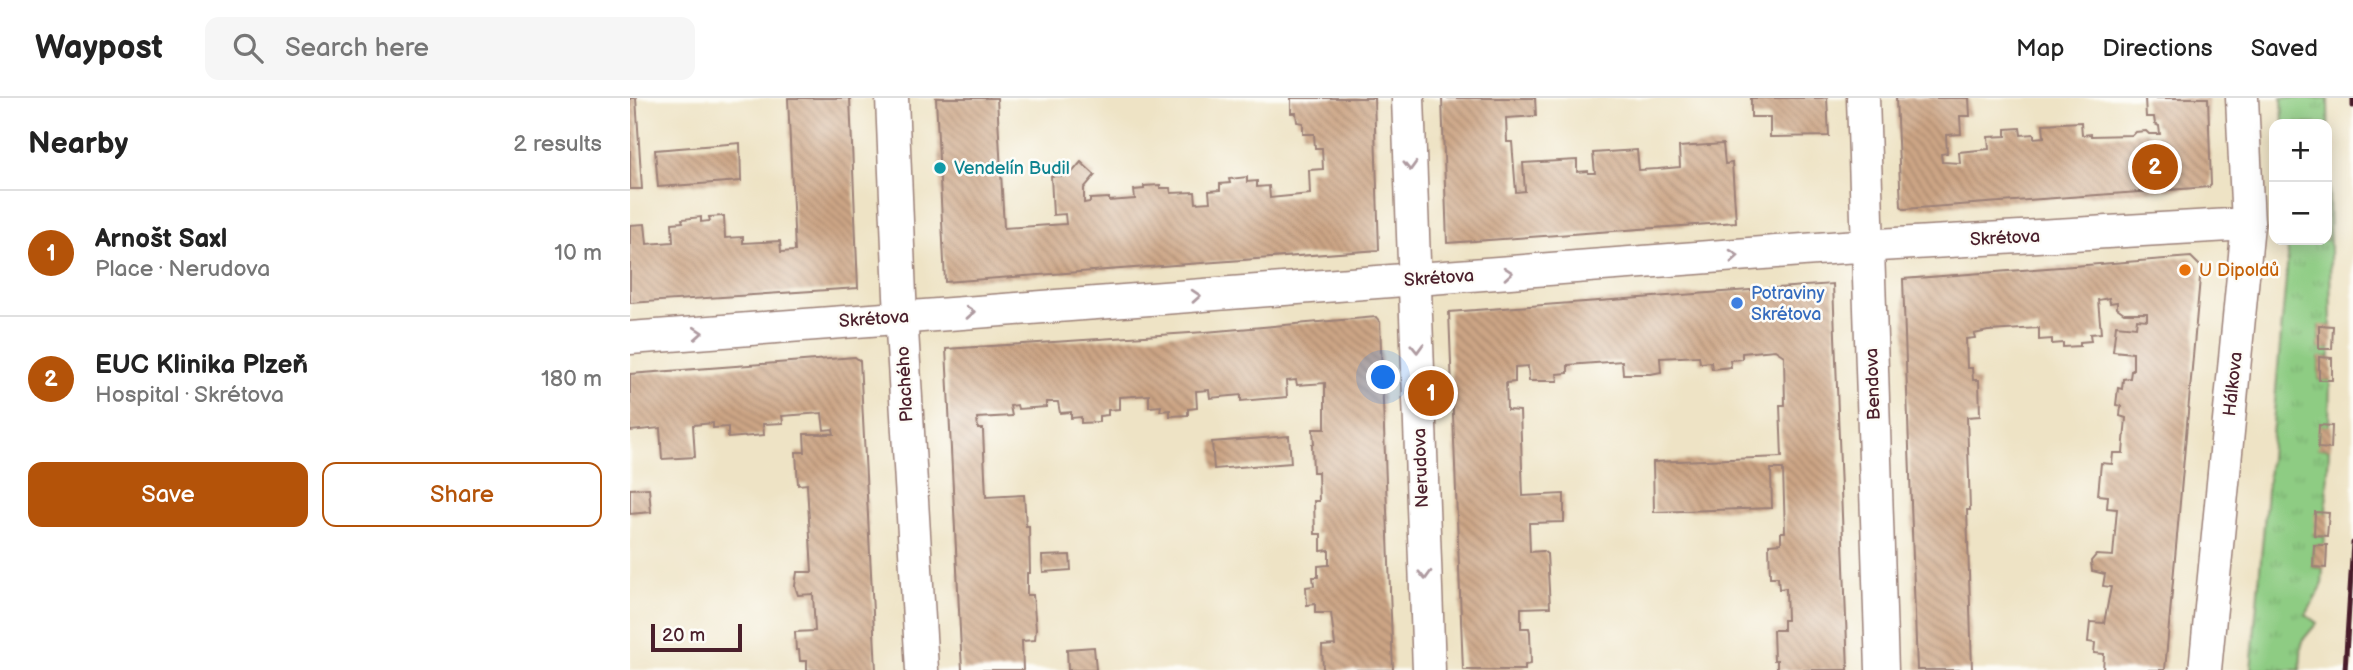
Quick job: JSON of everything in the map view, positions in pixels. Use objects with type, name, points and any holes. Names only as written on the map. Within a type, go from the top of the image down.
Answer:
[{"type":"street","name":"Plachého","points":[[892,98],[901,317],[922,670]]},
{"type":"street","name":"Nerudova","points":[[1408,98],[1429,670]]},
{"type":"street","name":"Bendova","points":[[1863,98],[1882,670]]},
{"type":"street","name":"Hálkova","points":[[2205,670],[2248,224],[2242,98]]},
{"type":"street","name":"Skrétova","points":[[630,338],[1868,246],[2248,224]]},
{"type":"green space","points":[[2282,98],[2328,98],[2328,119],[2283,119]]},
{"type":"green space","points":[[2287,245],[2330,245],[2331,326],[2319,326],[2319,348],[2330,349],[2330,357],[2319,358],[2319,380],[2330,380],[2329,426],[2318,448],[2329,449],[2326,513],[2314,535],[2325,536],[2324,545],[2314,545],[2313,567],[2323,568],[2322,586],[2306,615],[2317,623],[2302,641],[2300,670],[2251,670]]},
{"type":"building","points":[[630,98],[636,98],[642,189],[630,189]]},
{"type":"building","points":[[788,98],[850,98],[858,288],[630,303],[630,225],[645,224],[647,244],[673,242],[672,223],[701,217],[701,222],[710,221],[709,217],[724,216],[725,238],[743,237],[743,243],[780,241],[781,252],[795,251]]},
{"type":"building","points":[[936,98],[997,98],[1004,228],[1066,224],[1065,214],[1053,215],[1051,176],[1070,175],[1081,162],[1095,175],[1084,188],[1084,203],[1090,202],[1090,199],[1135,199],[1134,190],[1160,185],[1160,188],[1170,188],[1171,193],[1195,192],[1196,203],[1210,202],[1209,191],[1220,190],[1220,184],[1230,183],[1229,179],[1247,177],[1247,182],[1257,181],[1257,187],[1269,186],[1270,198],[1310,194],[1309,170],[1323,169],[1322,148],[1315,148],[1314,134],[1303,134],[1303,123],[1297,122],[1296,113],[1291,113],[1291,98],[1374,98],[1379,250],[945,282]]},
{"type":"building","points":[[1442,98],[1535,98],[1536,116],[1506,118],[1507,142],[1512,142],[1516,192],[1525,191],[1523,163],[1577,160],[1577,172],[1595,173],[1593,153],[1637,150],[1639,170],[1680,167],[1679,147],[1723,144],[1725,164],[1732,163],[1736,222],[1447,243]]},
{"type":"building","points":[[1751,98],[1827,98],[1829,136],[1770,137],[1770,117],[1751,117]]},
{"type":"building","points":[[1896,98],[1969,98],[1970,116],[1960,116],[1961,134],[1946,135],[1947,153],[1941,154],[1942,162],[1960,163],[1959,152],[1989,149],[1988,137],[2006,136],[2006,129],[2020,128],[2021,135],[2034,134],[2034,138],[2044,137],[2043,124],[2081,122],[2082,135],[2132,135],[2146,131],[2149,134],[2160,134],[2154,117],[2146,117],[2145,98],[2208,98],[2211,185],[1904,209],[1901,206]]},
{"type":"building","points":[[740,143],[741,181],[658,187],[655,150]]},
{"type":"building","points":[[2191,257],[2201,267],[2165,670],[2103,670],[2104,654],[2094,653],[2095,643],[2088,642],[2090,622],[2104,623],[2111,587],[2103,586],[2105,574],[2092,571],[2091,561],[2096,555],[2113,556],[2117,509],[2107,508],[2108,496],[2098,495],[2101,463],[2112,464],[2113,453],[2123,453],[2126,418],[2120,416],[2121,406],[2116,405],[2118,388],[2122,389],[2123,379],[2130,378],[2133,370],[2133,353],[2113,351],[2116,325],[2136,327],[2137,319],[2147,320],[2147,313],[2124,313],[2117,308],[2117,302],[2110,303],[2109,298],[2098,300],[2101,333],[2090,334],[2091,341],[2080,342],[2080,346],[2063,347],[2063,343],[2052,344],[2052,339],[2039,340],[2039,328],[1988,331],[1974,334],[1975,338],[1966,339],[1967,368],[1972,368],[1973,380],[1979,380],[1980,416],[1967,417],[1972,670],[1917,670],[1903,279]]},
{"type":"building","points":[[1833,284],[1848,670],[1777,670],[1773,630],[1783,630],[1783,620],[1787,620],[1786,588],[1779,589],[1778,577],[1770,577],[1769,544],[1781,543],[1781,532],[1785,532],[1783,469],[1771,469],[1772,508],[1654,512],[1653,462],[1782,457],[1780,405],[1785,405],[1784,356],[1775,350],[1742,353],[1742,359],[1730,360],[1731,367],[1712,369],[1711,362],[1700,363],[1699,356],[1660,358],[1661,372],[1651,374],[1623,374],[1622,361],[1568,365],[1568,373],[1557,374],[1558,381],[1529,381],[1528,366],[1515,367],[1515,382],[1506,383],[1507,410],[1520,411],[1523,496],[1564,494],[1564,522],[1529,523],[1530,552],[1543,551],[1547,554],[1550,607],[1521,608],[1521,628],[1529,628],[1530,632],[1531,664],[1525,665],[1525,670],[1463,670],[1449,312]]},
{"type":"building","points":[[1376,317],[1380,322],[1393,670],[1323,670],[1322,646],[1335,645],[1331,613],[1315,613],[1315,604],[1307,605],[1306,587],[1314,586],[1313,577],[1318,577],[1318,566],[1329,565],[1329,550],[1321,551],[1321,534],[1315,534],[1314,501],[1319,501],[1318,472],[1313,472],[1312,444],[1313,429],[1325,429],[1325,383],[1297,385],[1296,380],[1286,381],[1287,397],[1241,401],[1241,395],[1210,398],[1209,390],[1196,391],[1197,408],[1188,409],[1188,415],[1170,416],[1170,410],[1160,411],[1161,406],[1149,407],[1149,395],[1119,397],[1119,409],[1108,410],[1108,415],[1099,416],[1099,422],[1081,423],[1081,417],[1071,418],[1071,412],[1060,413],[1058,402],[1046,402],[1046,407],[1018,409],[1017,405],[1010,406],[1012,416],[977,418],[978,429],[983,429],[986,497],[1024,495],[1026,526],[1029,526],[1030,573],[1027,573],[1027,595],[1033,595],[1036,629],[1035,640],[1022,641],[1023,670],[962,670],[946,349],[1205,332]]},
{"type":"building","points":[[2319,325],[2333,326],[2332,349],[2319,349]]},
{"type":"building","points":[[855,357],[860,361],[876,670],[807,670],[807,661],[800,661],[799,650],[796,650],[795,632],[815,631],[813,594],[798,595],[795,586],[797,572],[812,572],[807,484],[798,485],[796,452],[805,452],[804,434],[834,434],[833,429],[824,430],[822,413],[782,416],[783,423],[763,424],[764,435],[728,438],[728,427],[713,428],[713,423],[693,425],[695,457],[662,459],[660,428],[630,431],[630,374]]},
{"type":"building","points":[[2319,357],[2332,358],[2332,380],[2319,380]]},
{"type":"building","points":[[2319,425],[2332,426],[2331,449],[2318,448]]},
{"type":"building","points":[[1289,436],[1291,463],[1214,469],[1212,442]]},
{"type":"building","points":[[649,488],[651,512],[630,514],[630,489]]},
{"type":"building","points":[[2315,512],[2329,513],[2327,536],[2314,535]]},
{"type":"building","points":[[2314,545],[2327,545],[2326,568],[2313,567]]},
{"type":"building","points":[[1070,555],[1071,570],[1043,572],[1042,556]]},
{"type":"building","points":[[1094,647],[1096,670],[1068,670],[1067,649]]},
{"type":"railway","points":[[2353,98],[2353,106]]},
{"type":"railway","points":[[2345,670],[2353,543]]},
{"type":"place","name":"EUC Klinika Plzeň","points":[[2155,167]]},
{"type":"place","name":"Vendelín Budil","points":[[940,168]]},
{"type":"place","name":"U Dipoldů","points":[[2185,270]]},
{"type":"place","name":"Potraviny Skrétova","points":[[1737,303]]},
{"type":"place","name":"Arnošt Saxl","points":[[1431,393]]}]
